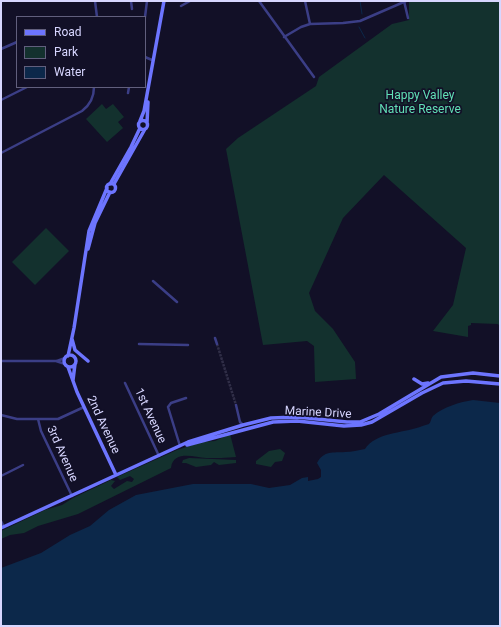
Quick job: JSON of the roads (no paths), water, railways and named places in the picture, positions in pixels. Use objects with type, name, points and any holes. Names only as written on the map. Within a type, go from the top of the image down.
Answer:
[{"type":"main road","points":[[73,383],[75,360],[72,356],[72,340],[86,253],[92,226],[107,188],[131,147],[140,128],[138,124],[147,94],[164,1]]},
{"type":"main road","points":[[92,226],[110,192],[115,190],[114,184],[145,129],[147,123],[147,94]]},
{"type":"main road","points":[[140,121],[145,121],[147,123]]},
{"type":"main road","points":[[140,128],[145,129]]},
{"type":"main road","points":[[107,188],[110,192]]},
{"type":"main road","points":[[103,203],[110,195],[114,193],[118,195]]},
{"type":"main road","points":[[72,340],[66,357],[66,365],[73,366],[75,363]]},
{"type":"main road","points":[[72,340],[75,350],[88,361]]},
{"type":"main road","points":[[66,357],[72,356]]},
{"type":"main road","name":"2nd Avenue","points":[[66,365],[116,475]]},
{"type":"main road","points":[[421,391],[430,383],[441,377],[466,373],[500,376]]},
{"type":"main road","points":[[414,379],[422,384],[430,383]]},
{"type":"main road","points":[[421,391],[443,383],[453,382],[479,381],[500,384]]},
{"type":"main road","name":"Marine Drive","points":[[2,528],[182,445],[237,427],[271,418],[297,416],[347,422],[360,422],[379,414],[421,391]]},
{"type":"main road","name":"Marine Drive","points":[[182,445],[276,421],[297,421],[344,426],[361,425],[381,417],[421,391]]},
{"type":"street","points":[[95,1],[97,16]]},
{"type":"street","points":[[131,1],[132,9]]},
{"type":"street","points":[[144,16],[147,1]]},
{"type":"street","points":[[181,6],[190,1]]},
{"type":"street","points":[[258,1],[314,77]]},
{"type":"street","points":[[305,1],[310,24]]},
{"type":"street","points":[[284,37],[300,27],[310,24],[343,24],[360,21],[405,1],[408,18]]},
{"type":"street","points":[[1,49],[16,42]]},
{"type":"street","points":[[146,57],[152,60]]},
{"type":"street","points":[[1,100],[25,88]]},
{"type":"street","points":[[1,153],[82,111],[90,104],[94,94],[94,88]]},
{"type":"street","points":[[128,93],[129,88]]},
{"type":"street","points":[[153,281],[177,302]]},
{"type":"street","points":[[215,338],[217,344]]},
{"type":"street","points":[[139,344],[188,345]]},
{"type":"street","points":[[1,361],[56,361],[66,357]]},
{"type":"street","points":[[56,361],[66,365]]},
{"type":"street","name":"1st Avenue","points":[[125,383],[159,456]]},
{"type":"street","points":[[182,445],[168,407],[171,403],[186,398]]},
{"type":"street","points":[[236,406],[240,422],[244,425]]},
{"type":"street","points":[[1,415],[17,419],[58,419],[84,407]]},
{"type":"street","name":"3rd Avenue","points":[[38,419],[41,432],[72,496]]},
{"type":"street","points":[[1,476],[23,465]]},
{"type":"street","points":[[1,521],[2,528]]},
{"type":"water","points":[[473,400],[500,403],[500,626],[1,626],[1,568],[41,553],[70,535],[90,526],[109,510],[136,495],[193,484],[251,484],[269,488],[290,485],[302,478],[308,477],[308,481],[318,479],[321,477],[321,470],[317,463],[326,454],[365,449],[375,440],[390,434],[429,424],[433,416],[442,410]]},
{"type":"waterway","points":[[360,1],[362,14]]},
{"type":"waterway","points":[[359,27],[365,38]]},
{"type":"tunnel","points":[[217,344],[236,405]]},
{"type":"park label","name":"Happy Valley Nature Reserve","points":[[420,103]]}]
